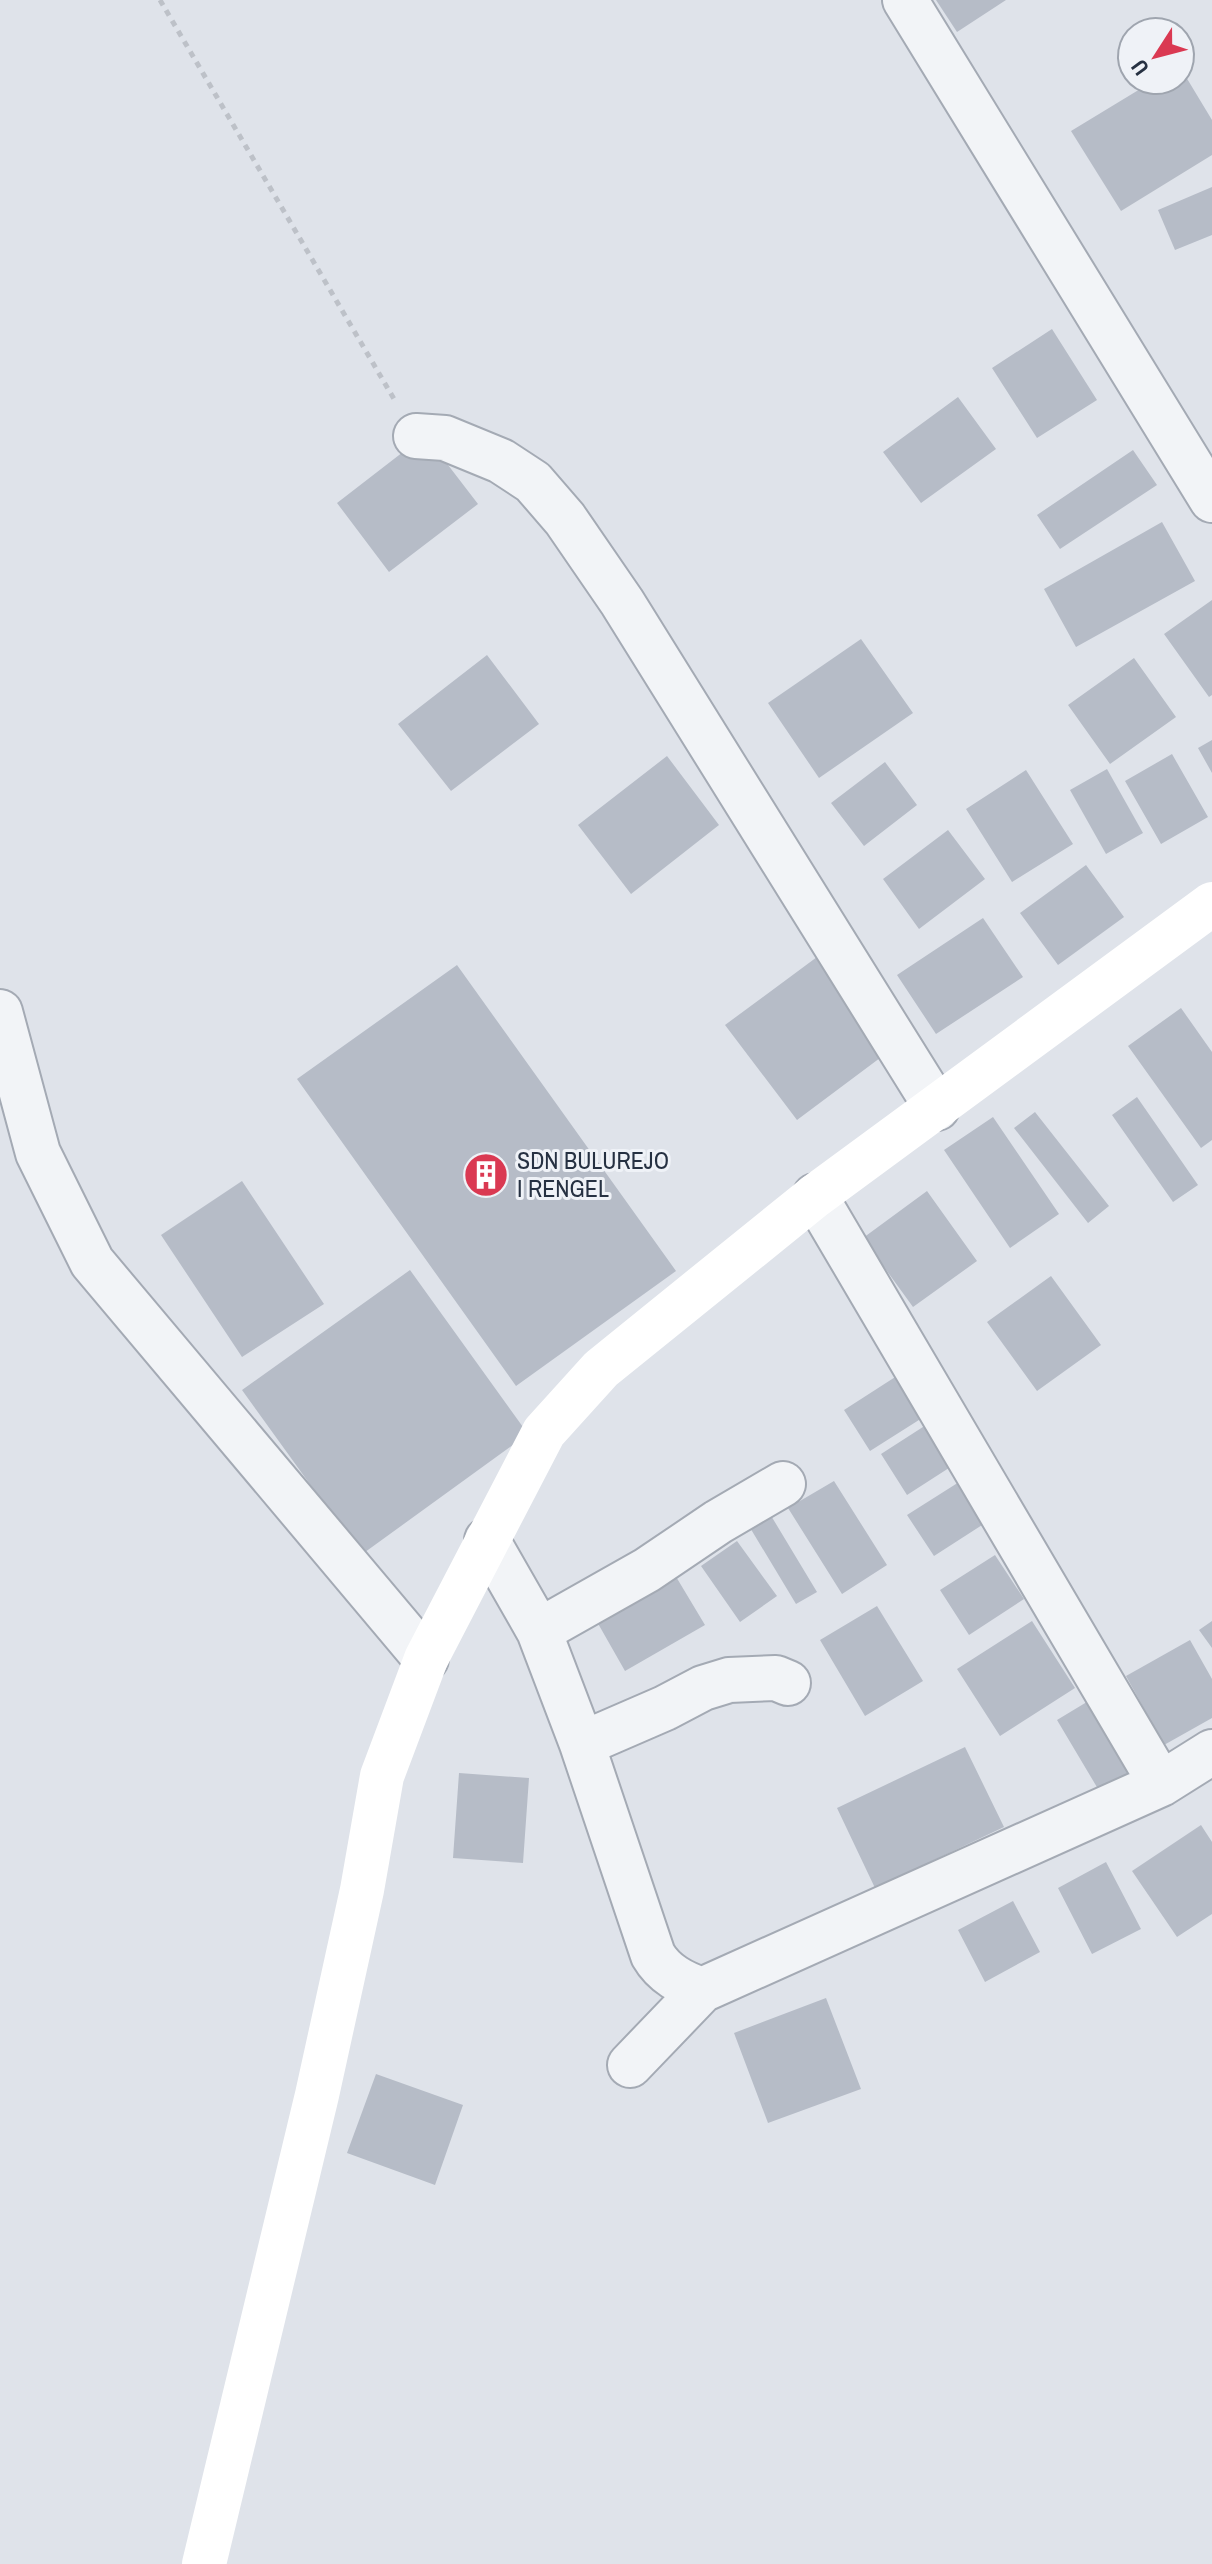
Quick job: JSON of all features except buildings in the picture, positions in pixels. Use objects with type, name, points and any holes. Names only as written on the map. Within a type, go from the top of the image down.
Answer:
[{"type":"street","points":[[905,0],[1212,500]]},
{"type":"street","points":[[416,436],[445,438],[501,461],[533,482],[565,519],[622,602],[937,1108]]},
{"type":"street","points":[[204,2564],[317,2095],[362,1890],[382,1776],[426,1659],[544,1432],[601,1369],[815,1196],[1212,904]]},
{"type":"street","points":[[0,1012],[38,1153],[92,1262],[426,1659]]},
{"type":"street","points":[[815,1196],[1161,1784]]},
{"type":"street","points":[[539,1631],[647,1570],[718,1522],[783,1484]]},
{"type":"street","points":[[487,1540],[539,1631],[582,1744],[653,1955],[659,1965],[674,1977],[702,1990]]},
{"type":"street","points":[[582,1744],[703,1688],[729,1680],[776,1678],[788,1683]]},
{"type":"street","points":[[630,2065],[702,1990],[1161,1784],[1212,1752]]},
{"type":"path","points":[[160,0],[416,436]]},
{"type":"place","name":"SDN BULUREJO I RENGEL","points":[[486,1175]]}]
